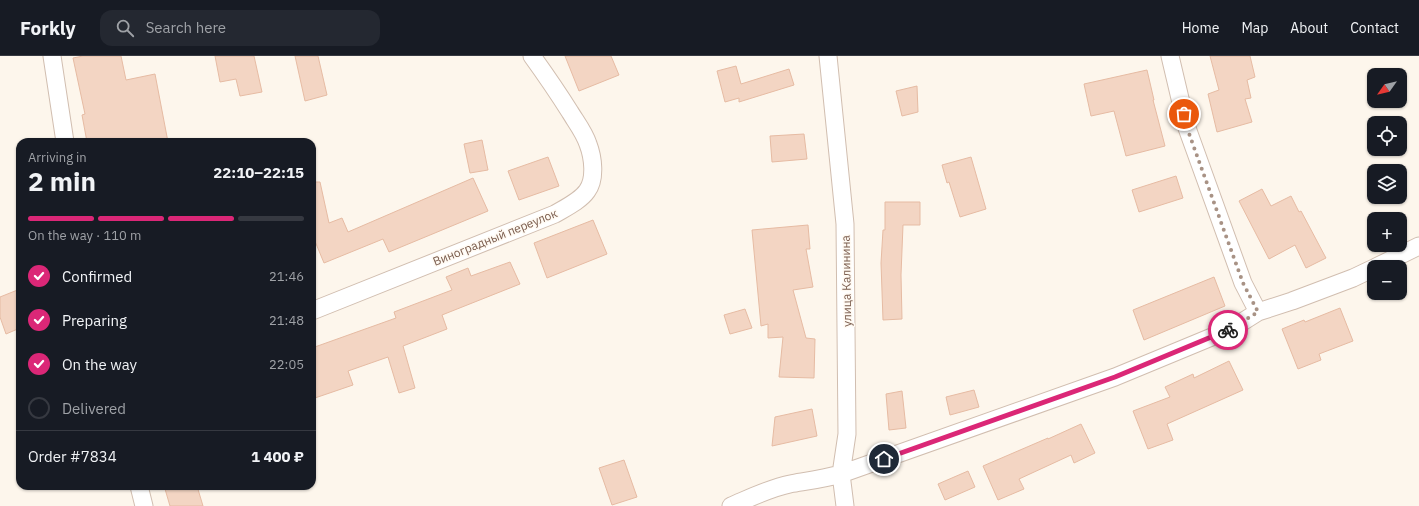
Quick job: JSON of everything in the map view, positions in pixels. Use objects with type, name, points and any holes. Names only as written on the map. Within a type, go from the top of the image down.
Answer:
[{"type":"street","points":[[52,56],[64,138]]},
{"type":"street","name":"Виноградный переулок","points":[[316,309],[555,214],[569,206],[587,192],[592,179],[593,170],[589,144],[552,84],[532,56]]},
{"type":"street","name":"улица Калинина","points":[[828,56],[845,224],[847,434],[841,474],[845,506]]},
{"type":"street","points":[[1170,56],[1187,128],[1243,283],[1258,312]]},
{"type":"street","points":[[1390,260],[1419,246]]},
{"type":"street","points":[[731,506],[788,485],[822,480],[841,474],[1115,377],[1231,329],[1258,312],[1292,301],[1353,278],[1367,271]]},
{"type":"street","points":[[140,490],[144,506]]},
{"type":"building","points":[[83,56],[121,56],[126,80],[155,74],[167,138],[86,138],[82,115],[85,114],[73,58]]},
{"type":"building","points":[[215,56],[254,56],[262,92],[240,96],[236,79],[220,82]]},
{"type":"building","points":[[295,56],[318,56],[327,95],[305,101]]},
{"type":"building","points":[[565,56],[611,56],[619,75],[579,91]]},
{"type":"building","points":[[1210,56],[1250,56],[1255,77],[1247,80],[1251,98],[1245,99],[1252,122],[1217,132],[1208,94],[1219,90]]},
{"type":"building","points":[[736,66],[741,84],[789,69],[794,85],[739,102],[739,98],[725,102],[717,71]]},
{"type":"building","points":[[1147,70],[1165,146],[1126,156],[1114,111],[1091,116],[1084,84]]},
{"type":"building","points":[[917,86],[918,112],[902,116],[896,91]]},
{"type":"building","points":[[804,134],[807,159],[772,162],[770,136]]},
{"type":"building","points":[[482,140],[488,170],[470,173],[464,144]]},
{"type":"building","points":[[548,157],[559,186],[519,200],[508,171]]},
{"type":"building","points":[[971,157],[986,209],[960,217],[942,165]]},
{"type":"building","points":[[1176,176],[1183,198],[1139,212],[1132,190]]},
{"type":"building","points":[[473,178],[488,211],[389,252],[383,239],[324,263],[316,244],[316,182],[320,182],[329,223],[342,218],[348,232]]},
{"type":"building","points":[[1262,189],[1271,206],[1291,196],[1299,212],[1301,211],[1326,258],[1306,268],[1295,245],[1269,259],[1239,201]]},
{"type":"building","points":[[885,202],[920,202],[920,225],[903,225],[901,275],[902,319],[883,320],[881,263],[883,230],[885,230]]},
{"type":"building","points":[[593,220],[607,254],[547,278],[534,243]]},
{"type":"building","points":[[808,225],[810,249],[806,249],[813,287],[793,290],[806,338],[815,339],[814,378],[779,377],[783,337],[768,338],[768,324],[761,326],[752,230]]},
{"type":"building","points":[[510,262],[520,284],[442,315],[447,329],[403,346],[415,388],[399,393],[388,357],[348,371],[353,385],[316,398],[316,347],[396,318],[394,312],[452,290],[446,277],[468,268],[471,276]]},
{"type":"building","points":[[1214,277],[1225,306],[1144,340],[1133,310]]},
{"type":"building","points":[[16,291],[16,330],[6,334],[0,317],[0,297]]},
{"type":"building","points":[[1340,308],[1353,341],[1319,354],[1321,360],[1298,369],[1282,329],[1304,320],[1305,322]]},
{"type":"building","points":[[745,309],[752,328],[730,334],[724,315]]},
{"type":"building","points":[[1229,361],[1243,390],[1167,424],[1173,440],[1148,449],[1133,411],[1170,397],[1165,387],[1193,374],[1194,378]]},
{"type":"building","points":[[974,390],[979,407],[950,415],[946,397]]},
{"type":"building","points":[[902,391],[906,428],[889,430],[886,394]]},
{"type":"building","points":[[812,409],[817,436],[772,446],[775,417]]},
{"type":"building","points":[[1081,424],[1095,453],[1074,463],[1071,455],[1019,479],[1024,489],[998,500],[983,466]]},
{"type":"building","points":[[624,460],[637,497],[612,505],[599,468]]},
{"type":"building","points":[[968,471],[975,487],[945,500],[938,484]]},
{"type":"building","points":[[165,490],[198,490],[203,506],[170,506]]},
{"type":"way so far","points":[[1184,114],[1187,128],[1243,283],[1258,312],[1228,330]]},
{"type":"route","points":[[884,459],[1115,377],[1228,330]]}]
